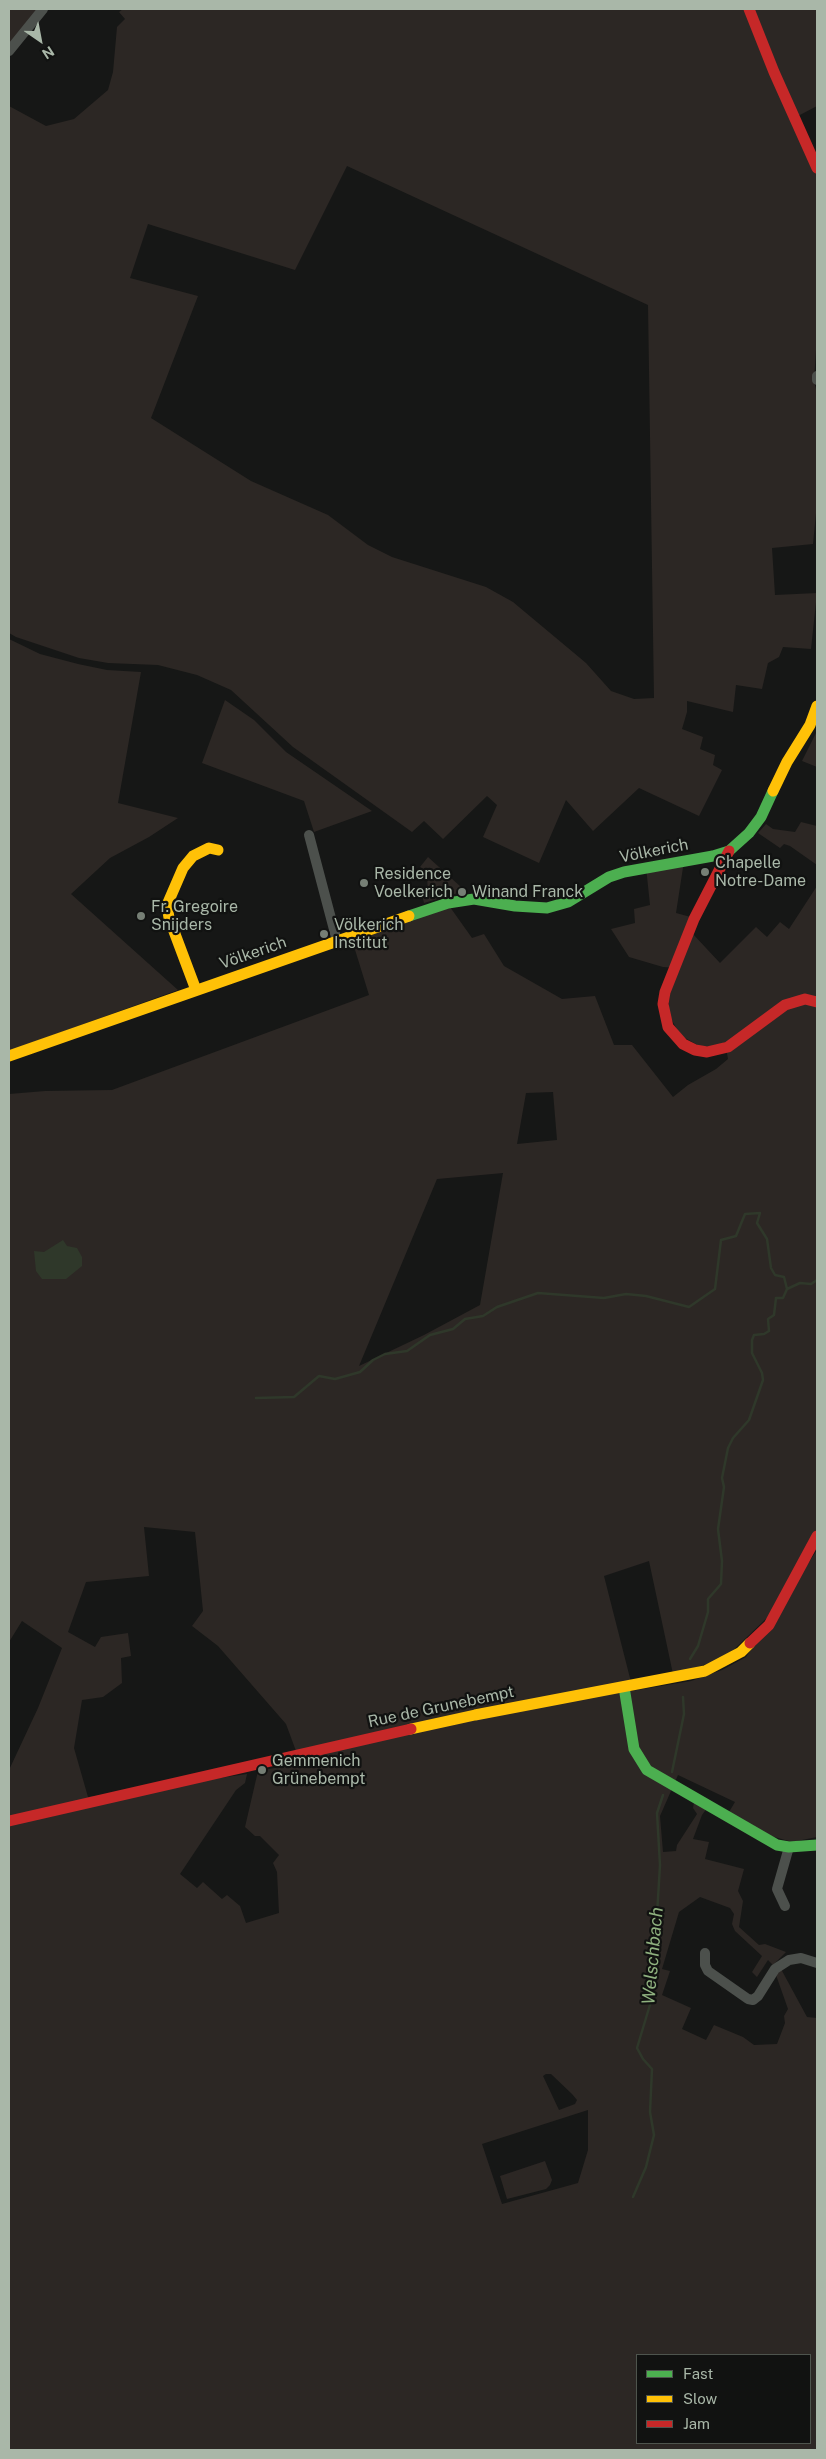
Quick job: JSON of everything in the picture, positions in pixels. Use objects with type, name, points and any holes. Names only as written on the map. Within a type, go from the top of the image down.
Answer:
[{"type":"street","points":[[9,51],[43,9]]},
{"type":"street","points":[[749,9],[774,72],[817,168]]},
{"type":"street","name":"Völkerich","points":[[9,1056],[337,941],[462,900],[488,900],[533,907],[558,906],[577,897],[609,877],[624,872],[713,856],[729,851],[749,833],[761,816],[787,762],[810,725],[817,706]]},
{"type":"street","points":[[309,835],[337,941]]},
{"type":"street","points":[[196,990],[169,918],[167,905],[183,868],[193,856],[209,848],[218,850]]},
{"type":"street","points":[[729,851],[694,919],[665,992],[663,1004],[668,1027],[683,1044],[695,1050],[707,1052],[728,1047],[785,1005],[805,999],[817,1002]]},
{"type":"street","name":"Rue de Grunebempt","points":[[9,1821],[476,1715],[705,1671],[741,1652],[769,1625],[817,1536]]},
{"type":"street","points":[[624,1687],[634,1748],[647,1770],[777,1845],[789,1848],[817,1844]]},
{"type":"street","points":[[785,1906],[778,1889],[789,1848]]},
{"type":"street","points":[[705,1953],[705,1965],[708,1970],[748,1999],[753,2000],[758,1996],[775,1969],[789,1960],[801,1958],[817,1963]]},
{"type":"shaded area","points":[[9,9],[40,9],[9,49]]},
{"type":"shaded area","points":[[123,9],[817,9],[817,106],[798,116],[817,157],[817,334],[814,381],[817,393],[817,503],[813,544],[772,548],[775,595],[817,593],[811,649],[783,647],[779,657],[768,663],[762,689],[736,685],[733,712],[687,701],[687,712],[682,729],[703,737],[700,749],[715,755],[713,765],[722,770],[699,816],[639,788],[593,831],[566,800],[539,863],[483,837],[497,805],[487,796],[443,839],[424,821],[412,832],[293,747],[231,690],[197,675],[158,665],[108,663],[79,658],[9,633],[9,106],[46,126],[74,119],[108,90],[113,72],[117,27],[125,19],[119,12]],"holes":[[[347,166],[648,305],[654,698],[634,699],[611,691],[586,663],[513,602],[486,587],[392,557],[368,545],[328,515],[251,481],[151,418],[198,296],[130,278],[148,224],[295,270]]]},
{"type":"shaded area","points":[[9,639],[40,654],[78,664],[107,670],[141,672],[118,803],[178,818],[149,837],[110,858],[71,894],[178,990],[9,1051]]},
{"type":"shaded area","points":[[225,700],[254,720],[286,752],[372,811],[314,832],[304,801],[202,763]]},
{"type":"shaded area","points":[[817,733],[817,767],[802,761]]},
{"type":"shaded area","points":[[801,822],[817,826],[817,865],[790,846],[784,844],[780,848],[758,833],[766,824],[773,829],[795,832]]},
{"type":"shaded area","points":[[428,857],[461,887],[458,893],[424,903],[422,895],[428,894],[427,876],[425,870],[420,867]]},
{"type":"shaded area","points":[[684,861],[676,913],[698,919],[692,933],[720,963],[756,927],[767,937],[780,922],[789,929],[817,886],[817,1528],[772,1613],[724,1659],[673,1674],[649,1561],[604,1576],[631,1682],[631,1691],[691,1681],[722,1670],[746,1657],[817,1550],[817,1837],[792,1842],[771,1836],[729,1812],[735,1802],[678,1775],[660,1816],[663,1852],[676,1851],[677,1845],[697,1814],[693,1808],[694,1802],[707,1808],[702,1815],[693,1839],[709,1842],[705,1859],[744,1869],[738,1891],[743,1901],[739,1927],[759,1945],[765,1944],[786,1952],[773,1965],[768,1960],[757,1977],[752,1972],[762,1956],[735,1931],[732,1924],[734,1914],[730,1908],[700,1897],[679,1912],[662,1969],[670,1971],[662,1995],[691,2008],[682,2029],[706,2040],[714,2025],[743,2037],[754,2045],[777,2044],[785,2023],[784,2016],[788,2009],[776,1975],[781,1969],[807,2017],[817,2018],[817,2450],[9,2450],[9,1770],[38,1708],[62,1648],[22,1621],[9,1642],[9,1094],[45,1091],[112,1090],[369,995],[352,940],[450,907],[472,938],[484,934],[504,966],[562,999],[595,996],[614,1045],[632,1045],[673,1097],[728,1059],[725,1042],[716,1046],[699,1046],[680,1035],[668,1013],[670,991],[678,968],[663,967],[629,957],[611,929],[635,923],[634,909],[650,905],[646,867]],"holes":[[[553,1092],[557,1140],[517,1144],[526,1093]],[[503,1173],[480,1305],[424,1335],[359,1366],[437,1179]],[[144,1527],[195,1532],[203,1611],[192,1626],[218,1646],[286,1724],[296,1751],[291,1765],[258,1771],[245,1827],[255,1836],[260,1836],[279,1855],[273,1863],[277,1872],[279,1913],[246,1923],[240,1906],[227,1895],[222,1899],[203,1882],[197,1888],[180,1874],[236,1790],[245,1783],[247,1774],[88,1797],[74,1748],[82,1700],[103,1697],[122,1683],[121,1658],[131,1656],[128,1633],[101,1637],[95,1647],[68,1632],[86,1582],[149,1576]],[[551,2074],[572,2094],[577,2100],[575,2104],[559,2110],[543,2076]],[[588,2110],[588,2150],[578,2183],[502,2204],[482,2144]]]},
{"type":"shaded area","points":[[63,1240],[67,1246],[77,1248],[82,1257],[82,1266],[66,1279],[42,1279],[36,1271],[34,1251],[44,1252]]},
{"type":"shaded area","points":[[545,2161],[552,2180],[546,2189],[507,2199],[500,2176]]},
{"type":"waterway","points":[[256,1398],[294,1397],[319,1376],[335,1379],[360,1372],[373,1360],[385,1354],[407,1351],[430,1335],[453,1329],[465,1319],[483,1316],[497,1307],[538,1293],[604,1298],[626,1294],[646,1296],[689,1307],[715,1289],[721,1240],[736,1236],[745,1214],[760,1213],[757,1223],[767,1239],[771,1268],[775,1275],[784,1277],[787,1289]]},
{"type":"waterway","name":"Welschbach","points":[[690,1659],[698,1646],[708,1612],[708,1599],[721,1584],[722,1561],[718,1529],[724,1487],[722,1478],[728,1448],[733,1438],[749,1420],[763,1380],[762,1373],[752,1353],[752,1340],[754,1335],[764,1334],[769,1331],[768,1319],[774,1315],[776,1298],[783,1298],[787,1289],[800,1283],[811,1284],[817,1280]]},
{"type":"waterway","name":"Welschbach","points":[[672,1772],[684,1714],[683,1697]]},
{"type":"waterway","name":"Welschbach","points":[[633,2197],[646,2167],[654,2135],[650,2112],[652,2069],[643,2059],[637,2048],[652,1998],[660,1865],[657,1813],[663,1795]]},
{"type":"traffic: fast","points":[[409,916],[448,903],[474,899],[515,906],[547,908],[568,902],[609,877],[624,872],[713,856],[729,851],[749,833],[761,817],[773,791]]},
{"type":"traffic: fast","points":[[624,1687],[634,1749],[647,1770],[777,1845],[789,1847],[817,1845]]},
{"type":"traffic: slow","points":[[773,791],[787,762],[810,725],[817,706]]},
{"type":"traffic: slow","points":[[196,990],[169,918],[167,905],[183,868],[193,856],[209,848],[218,850]]},
{"type":"traffic: slow","points":[[9,1056],[409,916]]},
{"type":"traffic: slow","points":[[411,1729],[705,1671],[741,1652],[750,1643]]},
{"type":"traffic: jam","points":[[749,9],[774,72],[817,168]]},
{"type":"traffic: jam","points":[[729,851],[694,919],[665,992],[663,1004],[668,1027],[683,1044],[695,1050],[707,1052],[728,1047],[785,1005],[805,999],[817,1002]]},
{"type":"traffic: jam","points":[[750,1643],[769,1625],[817,1536]]},
{"type":"traffic: jam","points":[[9,1821],[411,1729]]},
{"type":"place","name":"Chapelle Notre-Dame","points":[[705,872]]},
{"type":"place","name":"Residence Voelkerich","points":[[364,883]]},
{"type":"place","name":"Winand Franck","points":[[462,892]]},
{"type":"place","name":"Fr. Gregoire Snijders","points":[[141,916]]},
{"type":"place","name":"Völkerich Institut","points":[[324,934]]},
{"type":"place","name":"Gemmenich Grünebempt","points":[[262,1770]]}]
